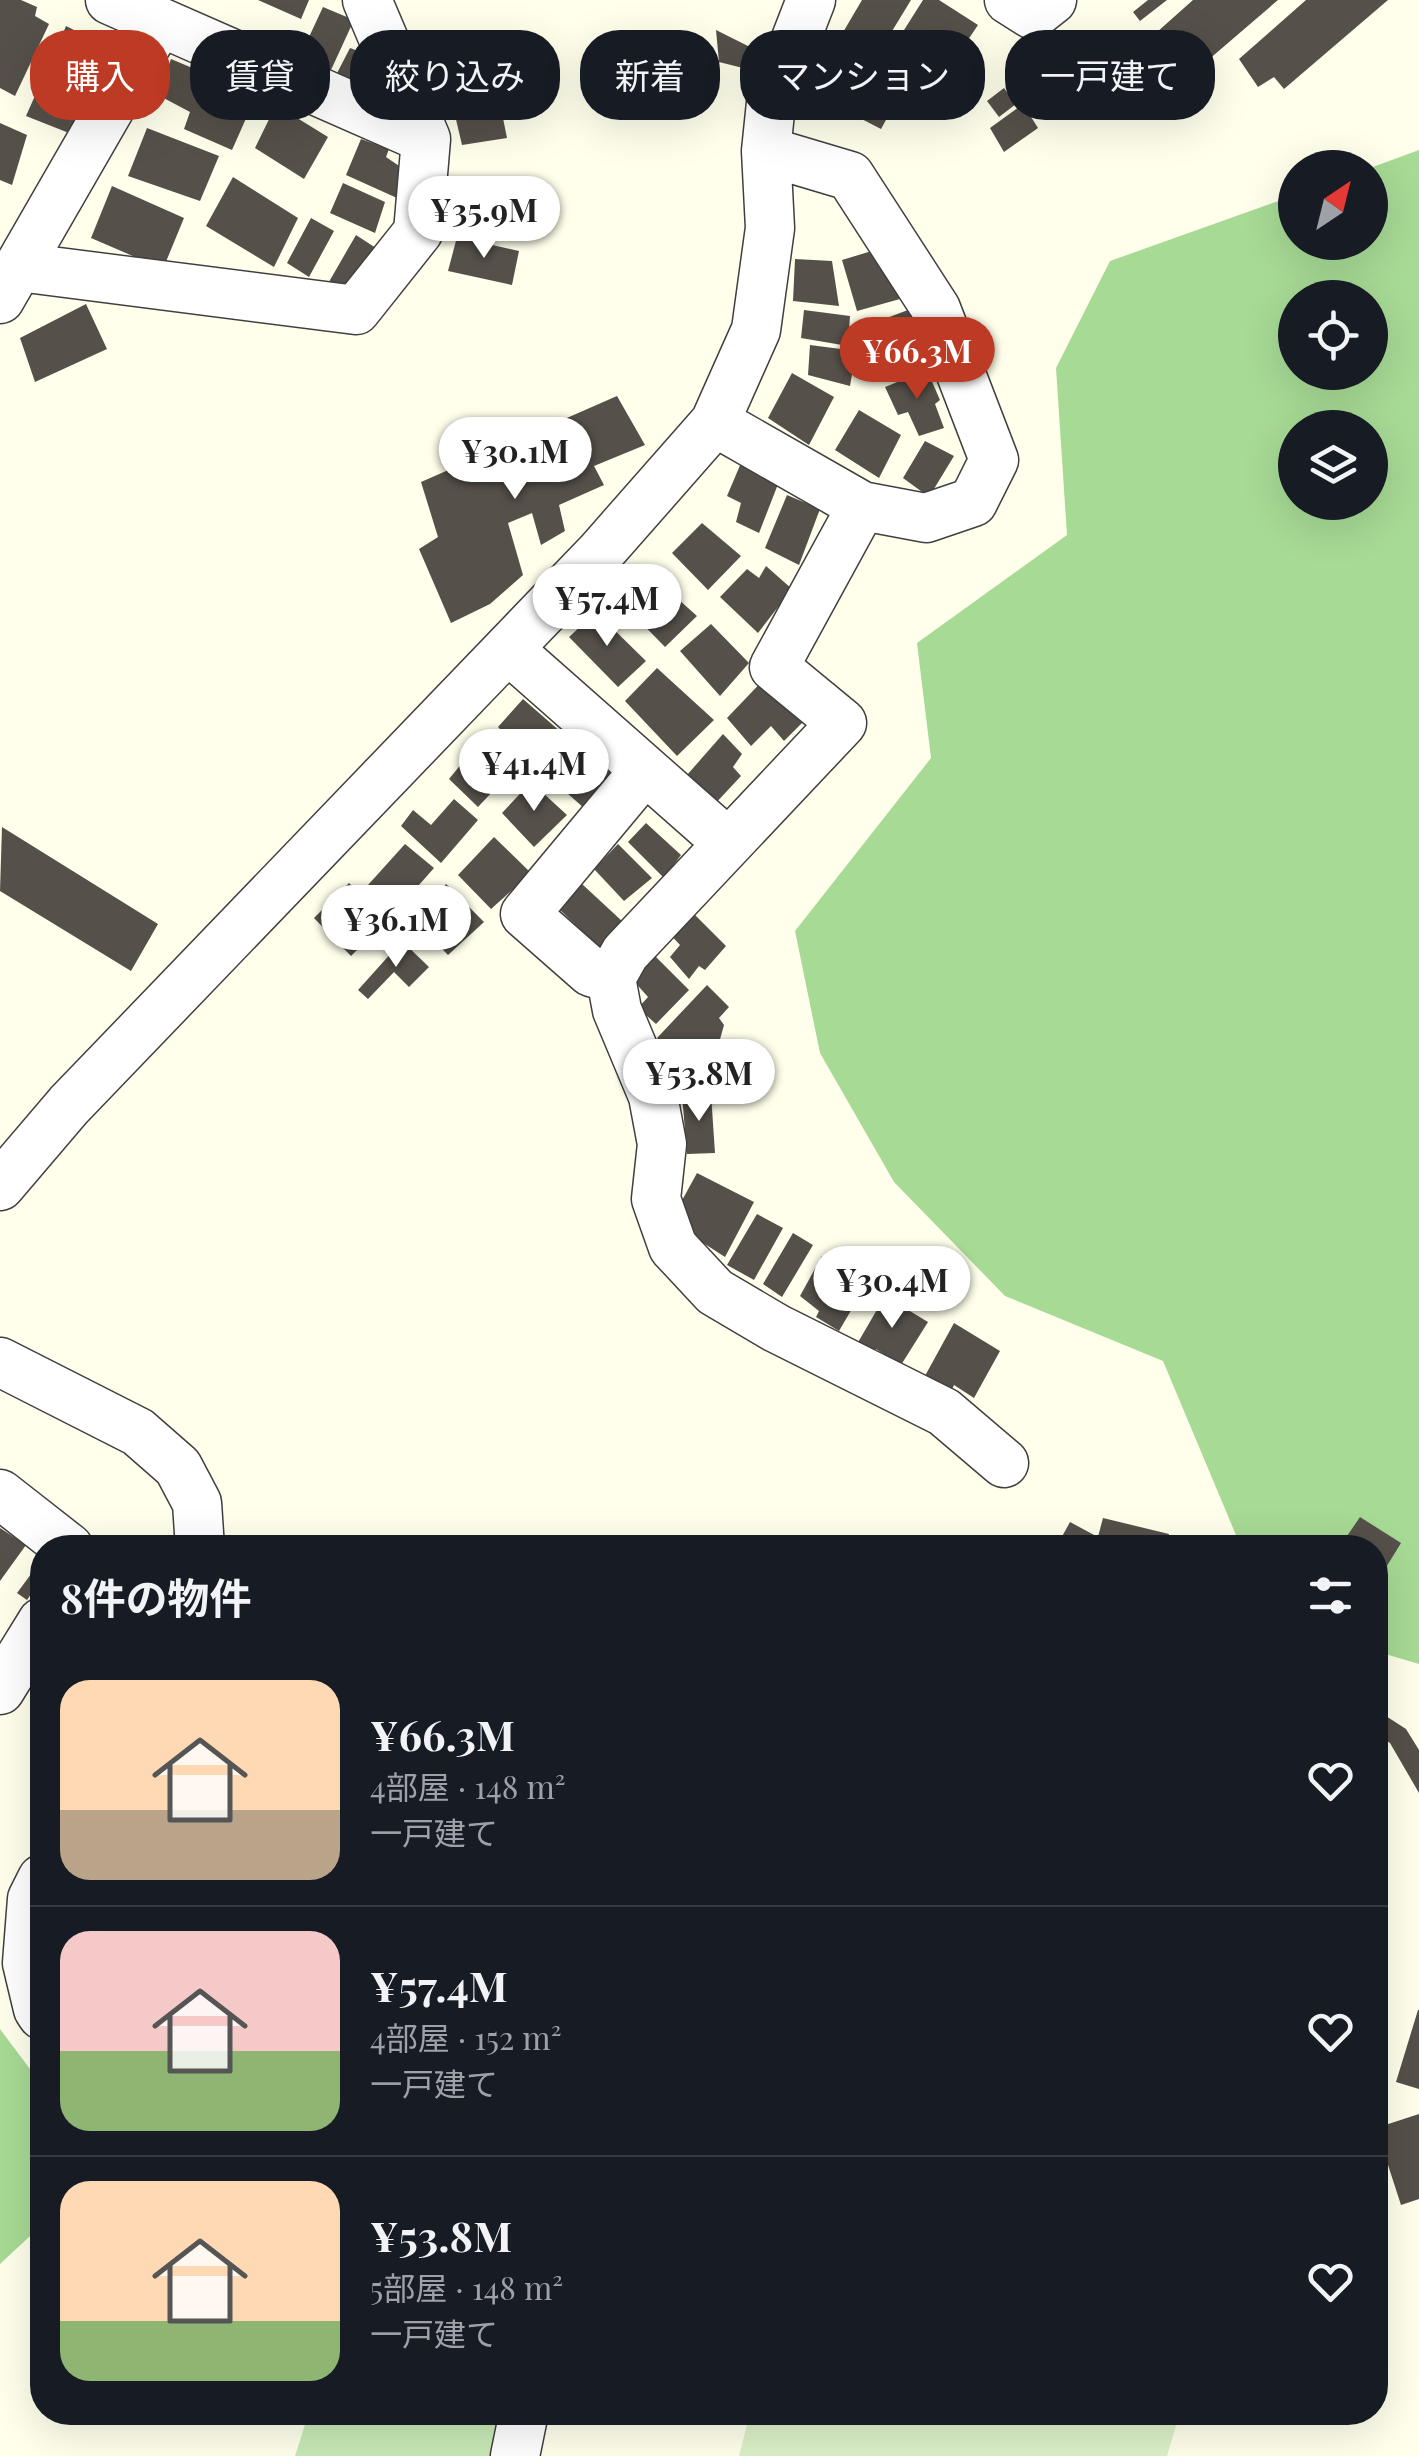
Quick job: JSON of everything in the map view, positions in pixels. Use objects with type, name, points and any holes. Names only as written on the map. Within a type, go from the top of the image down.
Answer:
[{"type":"street","points":[[110,0],[426,139]]},
{"type":"street","points":[[159,22],[10,283],[356,310],[418,232],[426,139],[367,0]]},
{"type":"street","points":[[0,1186],[68,1105],[599,554],[715,422],[756,330],[770,228],[766,151],[771,103],[811,0]]},
{"type":"street","points":[[1009,0],[1033,14],[1052,0]]},
{"type":"street","points":[[715,422],[862,506],[926,518],[972,502],[994,460],[936,309],[850,176],[766,151]]},
{"type":"street","points":[[862,506],[774,666],[842,722],[625,953],[611,978],[616,1010],[653,1096],[662,1144],[656,1199],[672,1247],[715,1292],[776,1328],[944,1412],[1004,1463]]},
{"type":"street","points":[[508,649],[728,843]]},
{"type":"street","points":[[611,978],[591,972],[525,914],[646,770]]},
{"type":"street","points":[[0,1362],[138,1432],[178,1467],[197,1503],[199,1535]]},
{"type":"street","points":[[0,1494],[52,1535]]},
{"type":"street","points":[[0,1690],[30,1641]]},
{"type":"street","points":[[30,1920],[26,1962],[30,1978]]},
{"type":"street","points":[[515,2456],[521,2425]]},
{"type":"green space","points":[[1419,150],[1419,1664],[1388,1655],[1388,1535],[1236,1535],[1163,1361],[1005,1296],[894,1182],[820,1053],[795,931],[931,758],[917,643],[1067,535],[1056,368],[1110,261],[1278,201],[1278,260],[1388,260],[1388,161]]},
{"type":"green space","points":[[0,2029],[30,2069],[30,2236],[0,2264]]},
{"type":"green space","points":[[305,2425],[496,2425],[490,2456],[295,2456]]},
{"type":"green space","points":[[747,2425],[1176,2425],[1167,2456],[739,2456]]},
{"type":"building","points":[[0,0],[21,0],[37,7],[35,16],[49,24],[46,30],[30,30],[30,64],[15,96],[0,88]]},
{"type":"building","points":[[258,0],[309,0],[301,19]]},
{"type":"building","points":[[862,0],[911,0],[893,30],[844,30]]},
{"type":"building","points":[[923,0],[939,0],[978,25],[975,30],[904,30]]},
{"type":"building","points":[[1148,0],[1167,0],[1140,21],[1133,12]]},
{"type":"building","points":[[1193,0],[1278,0],[1215,54],[1215,30],[1159,30]]},
{"type":"building","points":[[1306,0],[1388,0],[1284,89],[1274,77],[1258,87],[1239,59]]},
{"type":"building","points":[[323,7],[354,20],[330,72],[330,30],[312,30]]},
{"type":"building","points":[[720,32],[740,42],[740,67],[720,62]]},
{"type":"building","points":[[350,48],[350,91],[333,81]]},
{"type":"building","points":[[170,62],[190,67],[190,112],[170,101]]},
{"type":"building","points":[[1005,89],[1005,112],[999,117],[987,101]]},
{"type":"building","points":[[190,112],[190,120],[245,120],[232,150],[184,129]]},
{"type":"building","points":[[1005,117],[1033,120],[1038,128],[1004,152],[990,128]]},
{"type":"building","points":[[36,120],[80,120],[74,135]]},
{"type":"building","points":[[269,120],[300,120],[328,137],[304,179],[255,148]]},
{"type":"building","points":[[456,120],[503,120],[507,138],[462,145]]},
{"type":"building","points":[[864,120],[886,120],[881,129]]},
{"type":"building","points":[[0,123],[27,135],[12,185],[0,180]]},
{"type":"building","points":[[147,128],[219,156],[200,201],[128,176]]},
{"type":"building","points":[[361,139],[389,149],[386,157],[408,172],[397,198],[346,175]]},
{"type":"building","points":[[233,177],[298,218],[274,267],[206,226]]},
{"type":"building","points":[[343,183],[385,202],[375,233],[330,213]]},
{"type":"building","points":[[112,186],[184,218],[163,269],[91,238]]},
{"type":"building","points":[[470,186],[520,201],[511,238],[459,223]]},
{"type":"building","points":[[311,218],[334,231],[309,277],[287,263]]},
{"type":"building","points":[[356,235],[379,250],[355,292],[326,287]]},
{"type":"building","points":[[457,237],[519,251],[512,285],[448,271]]},
{"type":"building","points":[[875,250],[880,269],[891,267],[900,299],[857,311],[842,260]]},
{"type":"building","points":[[795,259],[832,261],[839,306],[793,301]]},
{"type":"building","points":[[86,304],[107,349],[35,382],[20,338]]},
{"type":"building","points":[[916,307],[927,340],[910,345],[917,363],[883,371],[868,325]]},
{"type":"building","points":[[804,310],[850,316],[848,346],[801,338]]},
{"type":"building","points":[[810,345],[856,351],[850,386],[808,375]]},
{"type":"building","points":[[927,370],[940,400],[935,404],[944,428],[919,436],[908,412],[898,415],[885,387]]},
{"type":"building","points":[[792,373],[834,397],[809,445],[768,418]]},
{"type":"building","points":[[617,396],[645,445],[594,466],[604,485],[559,505],[565,531],[541,545],[532,513],[508,523],[523,575],[490,604],[451,623],[419,549],[438,537],[421,482]]},
{"type":"building","points":[[859,410],[901,435],[879,478],[835,450]]},
{"type":"building","points":[[925,441],[954,456],[929,497],[903,478]]},
{"type":"building","points":[[741,463],[780,479],[759,533],[736,522],[741,503],[727,496]]},
{"type":"building","points":[[787,495],[820,509],[799,565],[765,548]]},
{"type":"building","points":[[702,523],[741,556],[708,590],[672,553]]},
{"type":"building","points":[[766,566],[792,589],[758,633],[720,597],[747,569],[759,578]]},
{"type":"building","points":[[649,573],[697,616],[665,647],[621,602]]},
{"type":"building","points":[[596,612],[646,661],[618,687],[569,637]]},
{"type":"building","points":[[711,624],[749,663],[720,696],[680,651]]},
{"type":"building","points":[[657,668],[714,720],[677,756],[625,701]]},
{"type":"building","points":[[767,676],[809,716],[784,741],[771,726],[751,746],[727,718]]},
{"type":"building","points":[[523,699],[562,733],[534,763],[498,727]]},
{"type":"building","points":[[723,734],[742,754],[733,767],[741,776],[713,806],[687,775]]},
{"type":"building","points":[[577,745],[612,774],[585,809],[548,776]]},
{"type":"building","points":[[476,746],[509,774],[478,807],[449,779]]},
{"type":"building","points":[[531,782],[567,815],[534,847],[502,813]]},
{"type":"building","points":[[454,799],[478,820],[441,863],[401,826],[413,810],[431,825]]},
{"type":"building","points":[[646,823],[681,855],[664,878],[628,842]]},
{"type":"building","points":[[2,827],[158,924],[131,971],[0,891]]},
{"type":"building","points":[[494,837],[531,873],[491,909],[458,875]]},
{"type":"building","points":[[405,844],[434,868],[396,911],[368,885]]},
{"type":"building","points":[[618,844],[652,878],[624,901],[594,869]]},
{"type":"building","points":[[349,883],[387,920],[351,956],[314,918]]},
{"type":"building","points":[[446,884],[484,922],[448,955],[413,919]]},
{"type":"building","points":[[582,884],[623,922],[600,948],[560,910]]},
{"type":"building","points":[[687,907],[726,946],[705,970],[699,966],[689,979],[670,957],[680,945],[666,930]]},
{"type":"building","points":[[402,941],[429,967],[409,987],[394,972],[368,999],[358,990]]},
{"type":"building","points":[[654,955],[689,990],[656,1024],[638,1008],[648,997],[632,979]]},
{"type":"building","points":[[707,985],[729,1007],[719,1018],[724,1025],[708,1082],[669,1096],[665,1069],[677,1062],[657,1038]]},
{"type":"building","points":[[711,1094],[715,1153],[687,1154],[682,1095]]},
{"type":"building","points":[[697,1173],[754,1202],[725,1257],[677,1226],[674,1215]]},
{"type":"building","points":[[757,1214],[783,1228],[754,1280],[727,1265]]},
{"type":"building","points":[[793,1233],[813,1245],[782,1297],[763,1284]]},
{"type":"building","points":[[822,1256],[867,1283],[839,1331],[816,1317],[819,1311],[800,1296]]},
{"type":"building","points":[[885,1296],[928,1322],[901,1365],[876,1349],[872,1354],[857,1344]]},
{"type":"building","points":[[954,1323],[1000,1351],[974,1398],[954,1385],[947,1401],[920,1385]]},
{"type":"building","points":[[1360,1517],[1401,1543],[1388,1564],[1388,1535],[1348,1535]]},
{"type":"building","points":[[1103,1518],[1169,1534],[1169,1535],[1098,1535]]},
{"type":"building","points":[[1070,1522],[1094,1535],[1063,1535]]},
{"type":"building","points":[[0,1528],[26,1545],[0,1581]]},
{"type":"building","points":[[30,1575],[27,1600],[17,1593]]},
{"type":"building","points":[[1388,1717],[1406,1729],[1419,1750],[1419,1793],[1390,1743]]},
{"type":"building","points":[[1419,2010],[1419,2089],[1396,2082]]},
{"type":"building","points":[[1419,2114],[1419,2199],[1401,2205],[1388,2165],[1388,2124]]}]
